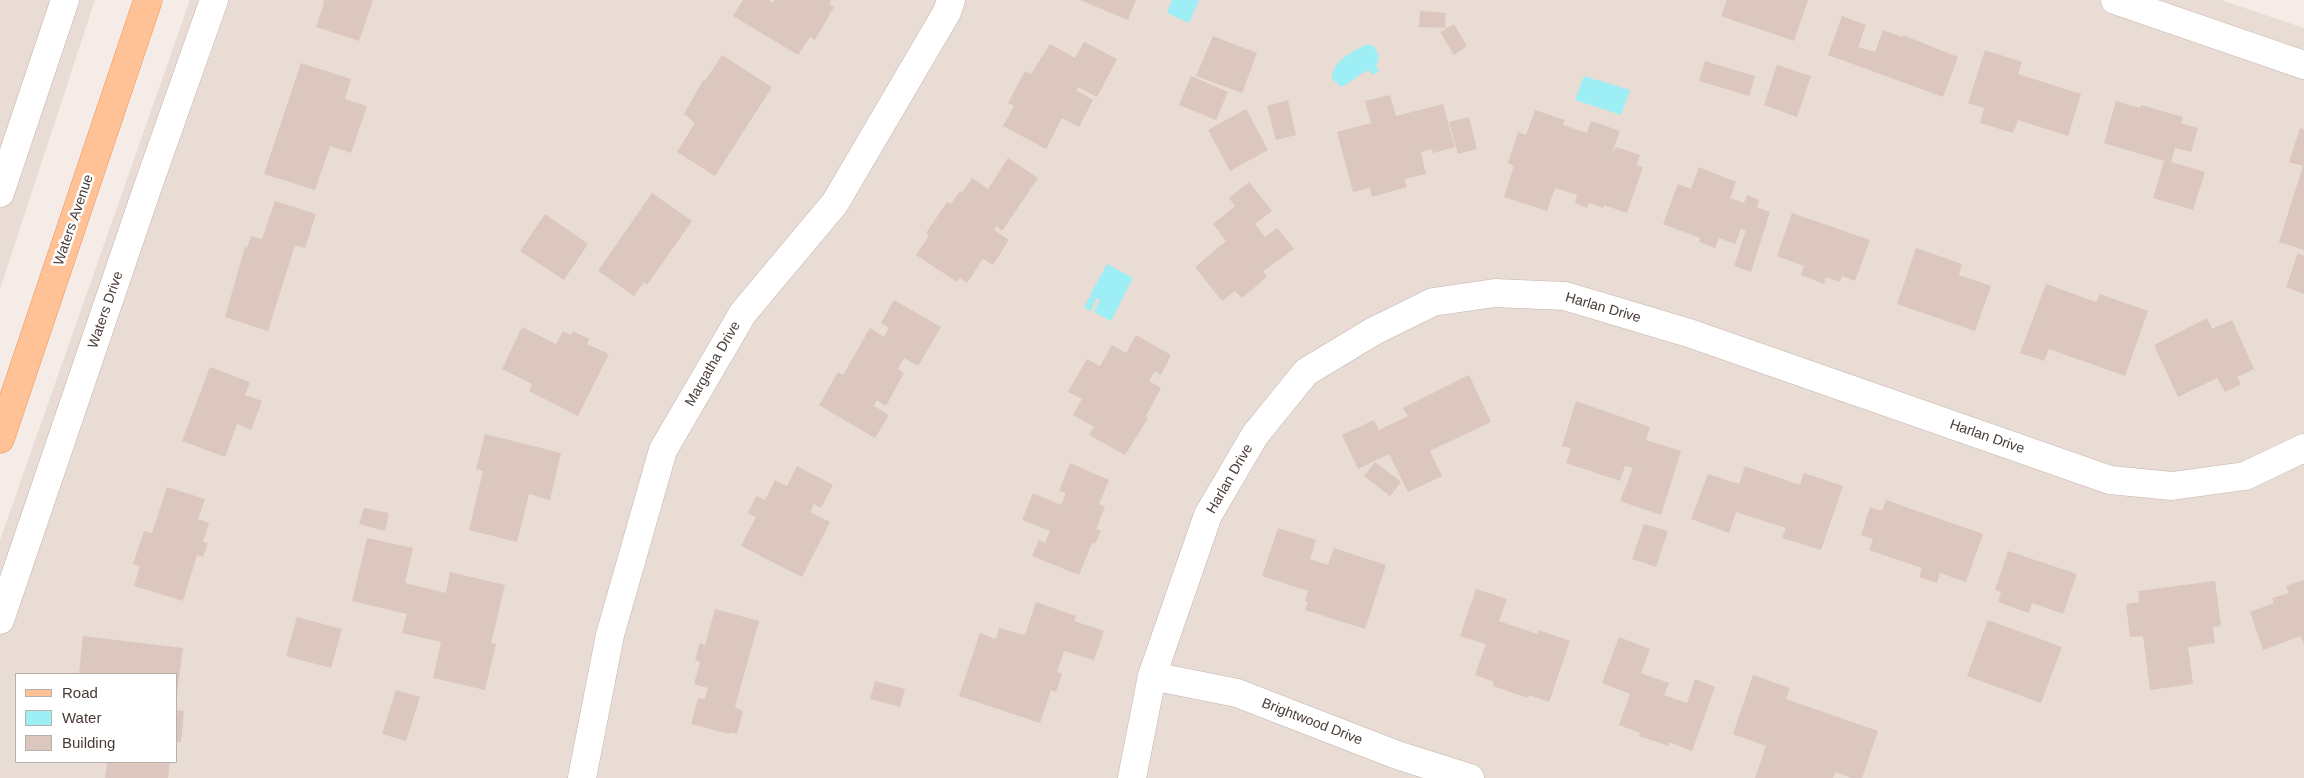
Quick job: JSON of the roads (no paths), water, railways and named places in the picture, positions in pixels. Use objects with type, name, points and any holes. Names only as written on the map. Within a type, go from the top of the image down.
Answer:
[{"type":"main road","name":"Waters Avenue","points":[[0,439],[148,0]]},
{"type":"street","points":[[0,193],[64,0]]},
{"type":"street","name":"Waters Drive","points":[[0,620],[214,0]]},
{"type":"street","name":"Margatha Drive","points":[[582,778],[610,634],[663,450],[743,312],[835,204],[947,12],[952,0]]},
{"type":"street","points":[[2115,0],[2304,65]]},
{"type":"street","name":"Harlan Drive","points":[[1132,778],[1152,676],[1208,515],[1255,435],[1306,372],[1374,331],[1433,302],[1495,293],[1565,296],[1689,333],[2110,480],[2172,486],[2245,476],[2304,448]]},
{"type":"street","name":"Brightwood Drive","points":[[1152,676],[1237,692],[1397,755],[1470,778]]},
{"type":"water","points":[[1172,0],[1199,0],[1189,23],[1167,13]]},
{"type":"water","points":[[1365,45],[1372,45],[1377,52],[1379,57],[1376,66],[1379,71],[1372,75],[1369,70],[1341,87],[1332,79],[1335,67],[1343,58]]},
{"type":"water","points":[[1584,76],[1630,90],[1621,115],[1575,100]]},
{"type":"water","points":[[1107,264],[1133,278],[1111,321],[1094,312],[1100,300],[1096,298],[1091,311],[1084,308],[1089,297],[1094,297],[1090,295]]}]
